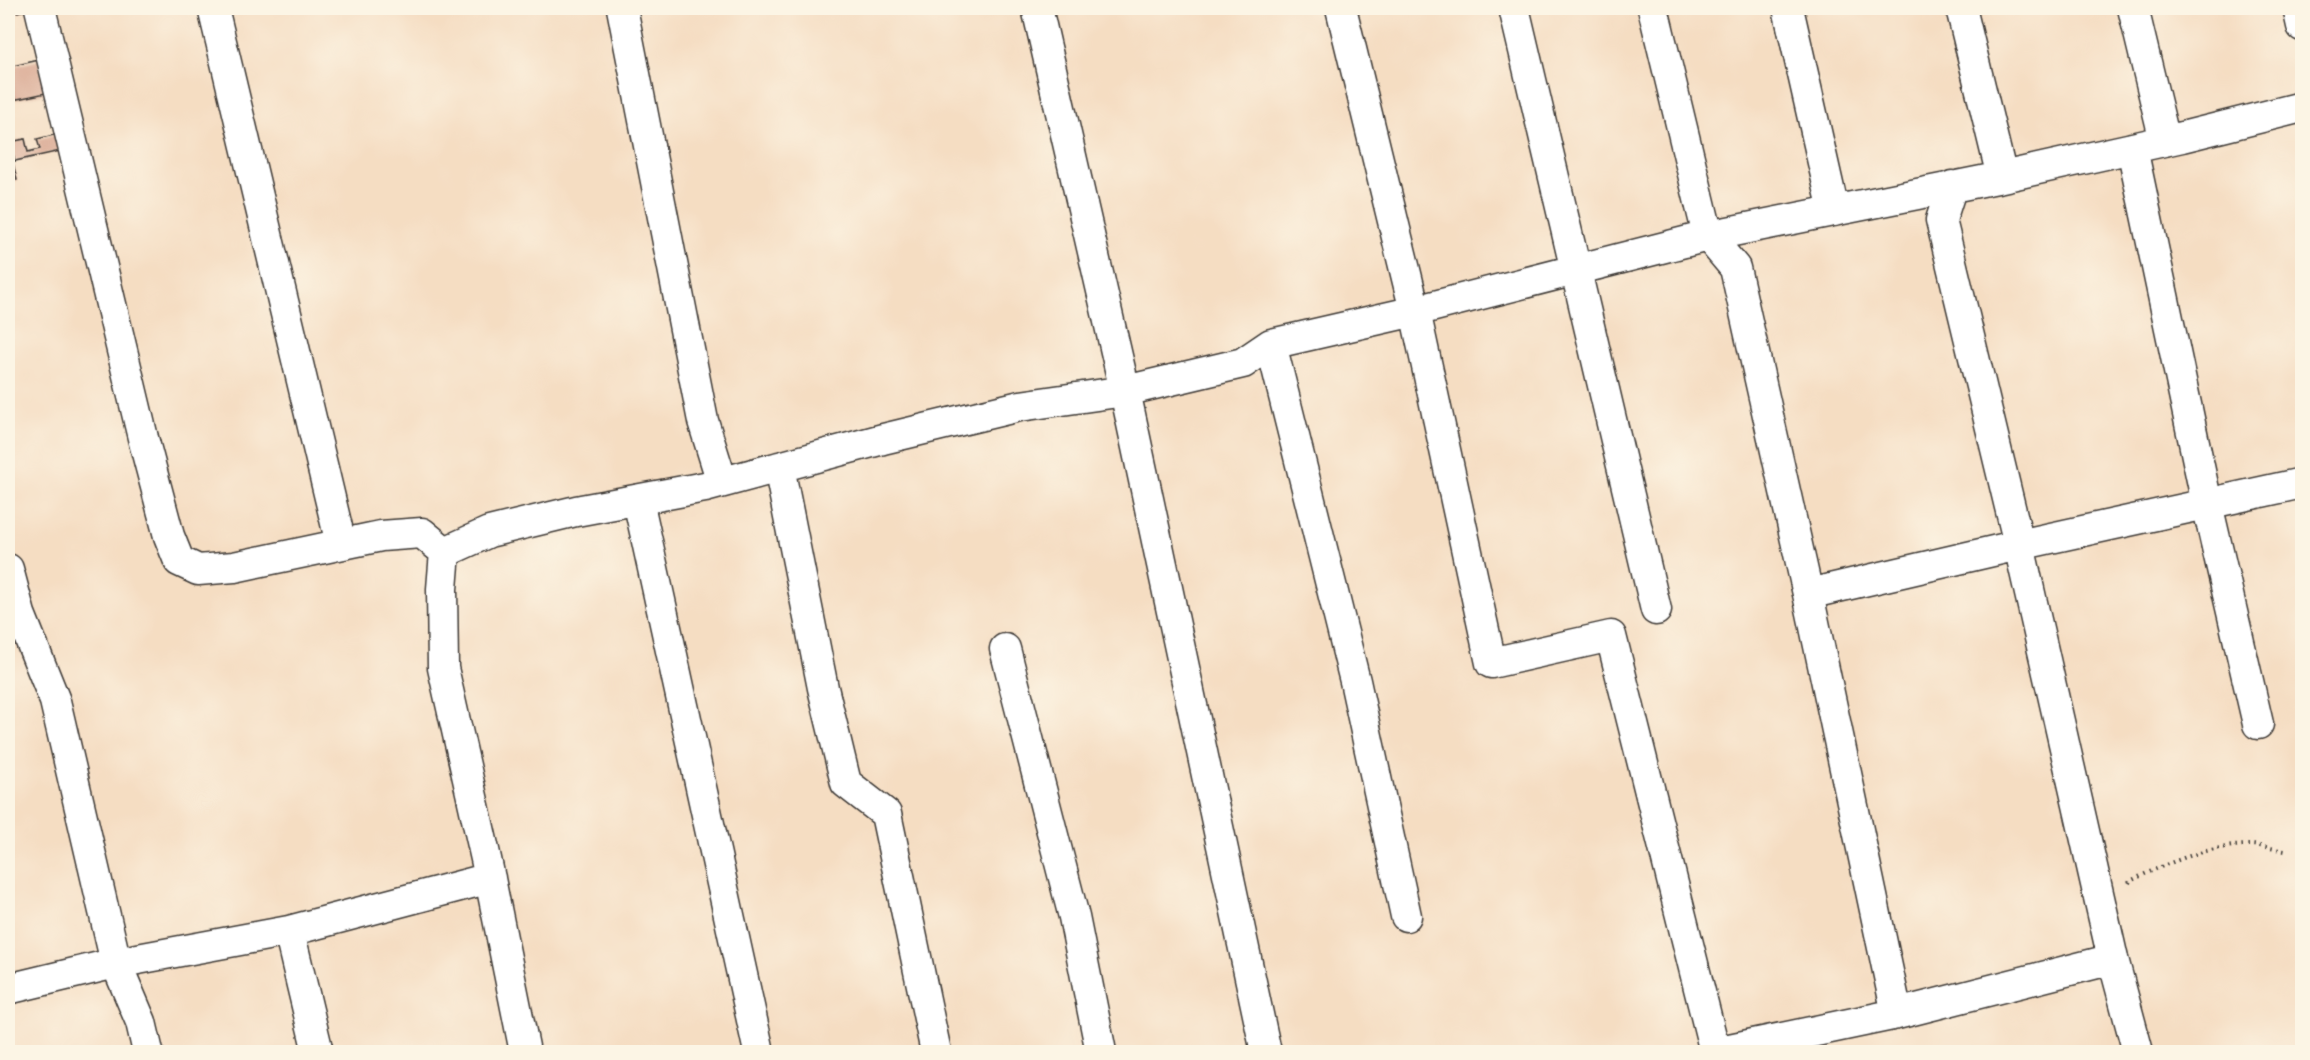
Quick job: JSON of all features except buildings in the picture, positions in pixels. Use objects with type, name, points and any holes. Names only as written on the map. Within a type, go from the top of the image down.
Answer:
[{"type":"street","points":[[39,8],[143,438],[169,536],[179,561],[198,570],[234,567],[381,536],[422,533],[445,552]]},
{"type":"street","points":[[213,8],[341,544]]},
{"type":"street","points":[[622,8],[703,421],[722,482]]},
{"type":"street","points":[[1037,8],[1125,391],[1266,1053]]},
{"type":"street","points":[[1341,8],[1414,311],[1491,663],[1611,636],[1715,1053],[1897,1014],[2112,959]]},
{"type":"street","points":[[1514,8],[1656,610]]},
{"type":"street","points":[[1653,8],[1708,236],[1735,268],[1808,594],[1897,1014]]},
{"type":"street","points":[[1788,8],[1834,211]]},
{"type":"street","points":[[1961,8],[2002,177]]},
{"type":"street","points":[[2133,8],[2165,141]]},
{"type":"street","points":[[2298,8],[2302,26]]},
{"type":"street","points":[[445,552],[489,532],[722,482],[883,439],[1020,406],[1125,391],[1243,363],[1271,344],[1576,271],[1708,236],[2002,177],[2165,141],[2302,107]]},
{"type":"street","points":[[2132,148],[2207,504],[2258,723]]},
{"type":"street","points":[[1952,186],[1941,220],[2019,545],[2112,959],[2130,1051]]},
{"type":"street","points":[[1271,344],[1355,681],[1406,916]]},
{"type":"street","points":[[779,467],[823,688],[846,783],[886,814],[936,1053]]},
{"type":"street","points":[[1808,594],[2302,483]]},
{"type":"street","points":[[638,500],[759,1053]]},
{"type":"street","points":[[445,552],[442,590],[443,668],[490,878],[525,1053]]},
{"type":"street","points":[[8,569],[20,614],[56,701],[116,963],[141,1022],[148,1053]]},
{"type":"street","points":[[1005,649],[1074,916],[1101,1053]]},
{"type":"street","points":[[8,989],[116,963],[289,931],[490,878]]},
{"type":"street","points":[[289,931],[318,1053]]},
{"type":"path","points":[[2127,892],[2130,881],[2165,864],[2208,849],[2250,845],[2285,851]]}]
